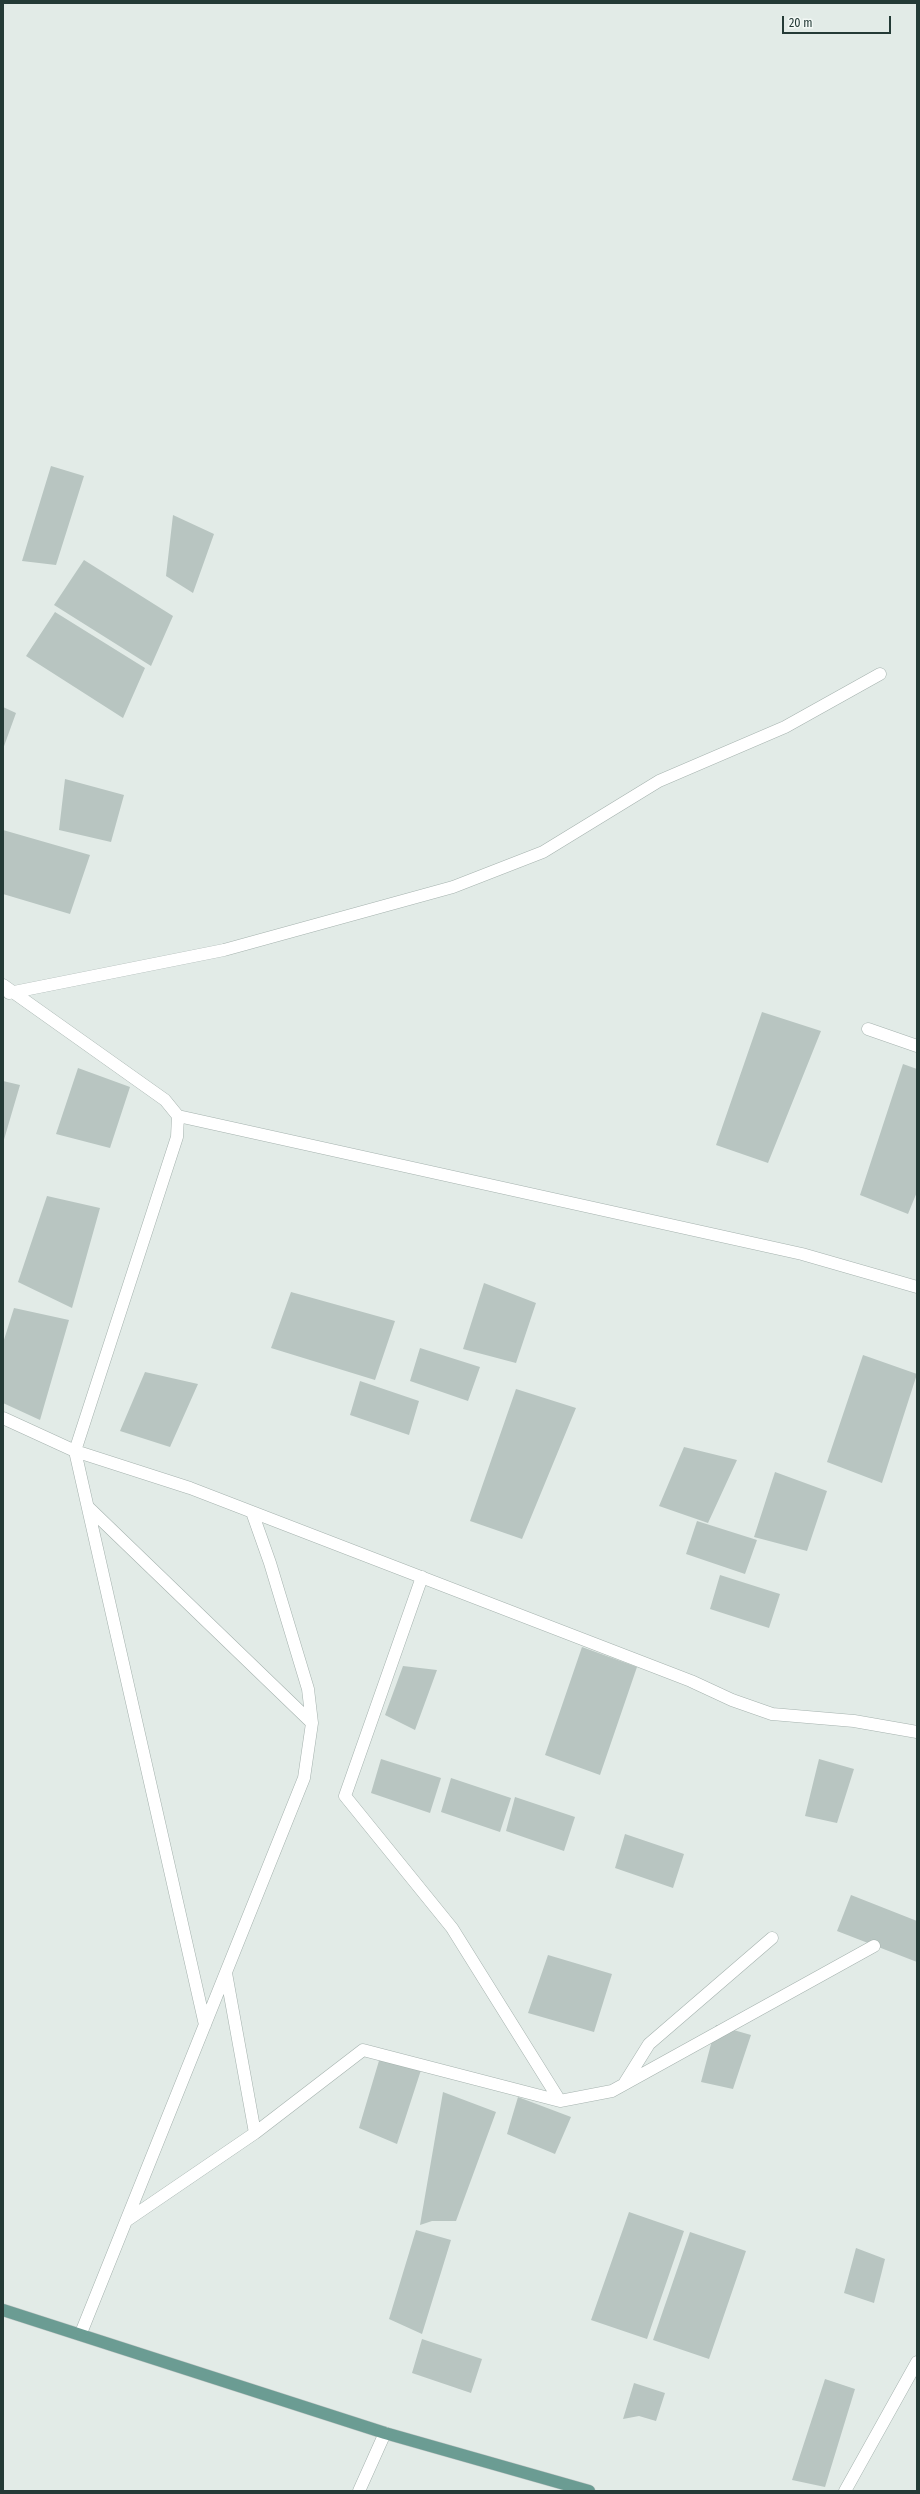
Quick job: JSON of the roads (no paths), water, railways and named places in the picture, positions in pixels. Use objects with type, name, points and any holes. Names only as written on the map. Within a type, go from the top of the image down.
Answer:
[{"type":"main road","points":[[3,2310],[81,2333],[385,2433],[589,2491]]},
{"type":"street","points":[[6,990],[224,950],[453,887],[543,852],[659,781],[785,727],[880,674]]},
{"type":"street","points":[[6,990],[165,1100],[178,1116],[802,1254],[917,1287]]},
{"type":"street","points":[[868,1029],[917,1046]]},
{"type":"street","points":[[178,1116],[177,1137],[76,1451],[205,2025]]},
{"type":"street","points":[[3,1418],[76,1451],[190,1488],[691,1681],[732,1700],[772,1714],[854,1721],[917,1732]]},
{"type":"street","points":[[88,1507],[312,1723]]},
{"type":"street","points":[[81,2333],[304,1778],[312,1723],[308,1689],[270,1563],[252,1512]]},
{"type":"street","points":[[422,1577],[345,1796],[452,1928],[560,2101]]},
{"type":"street","points":[[622,2085],[649,2044],[772,1938]]},
{"type":"street","points":[[126,2221],[255,2133],[364,2050],[560,2101],[612,2091],[874,1946]]},
{"type":"street","points":[[226,1973],[255,2133]]},
{"type":"street","points":[[846,2491],[917,2362]]},
{"type":"street","points":[[359,2491],[385,2433]]}]
